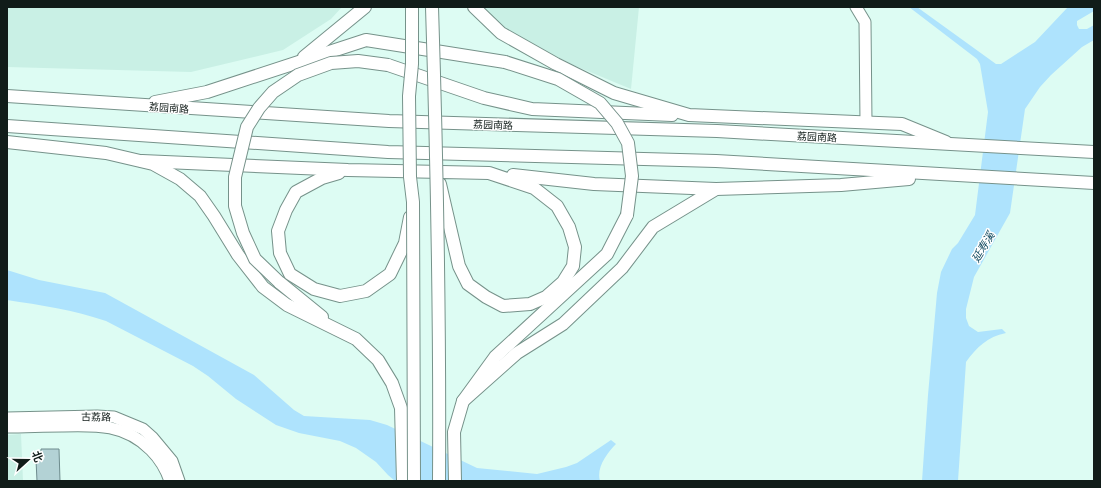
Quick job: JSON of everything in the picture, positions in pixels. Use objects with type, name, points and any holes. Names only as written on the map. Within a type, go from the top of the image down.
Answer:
[{"type":"main road","points":[[299,62],[365,7]]},
{"type":"main road","points":[[412,7],[412,64],[409,96],[410,177],[413,202],[414,481]]},
{"type":"main road","points":[[432,7],[438,174],[440,323],[439,481]]},
{"type":"main road","points":[[474,7],[501,33],[556,64],[614,92],[689,115]]},
{"type":"main road","points":[[137,105],[206,92],[366,40],[505,62],[558,79],[600,104],[617,123],[628,143],[632,176],[627,215],[607,254],[495,357],[463,401],[454,432],[455,481]]},
{"type":"main road","points":[[336,329],[279,282],[255,259],[242,233],[235,206],[235,177],[247,127],[259,108],[274,92],[298,75],[331,63],[358,61],[388,64],[484,98],[532,109],[902,124],[957,146]]},
{"type":"main road","name":"荔园南路","points":[[7,96],[389,122],[717,131],[957,146],[1094,152]]},
{"type":"main road","points":[[7,126],[380,151],[716,161],[952,176],[1094,183]]},
{"type":"main road","points":[[7,142],[106,153],[153,164],[180,179],[200,196],[238,256],[264,287],[287,306],[356,339],[378,360],[392,383],[401,408],[403,481]]},
{"type":"main road","points":[[142,161],[348,170],[490,173],[594,184],[716,189],[840,185],[952,176]]},
{"type":"main road","points":[[348,170],[322,178],[296,192],[286,210],[278,231],[280,253],[290,274],[314,289],[340,296],[366,291],[390,274],[405,243],[413,202]]},
{"type":"main road","points":[[438,174],[458,266],[468,284],[486,297],[503,306],[530,304],[546,297],[564,282],[573,266],[574,247],[569,227],[557,206],[534,188],[490,173]]},
{"type":"main road","points":[[463,401],[517,353],[563,324],[622,268],[653,227],[716,189]]},
{"type":"street","points":[[856,7],[865,22],[866,122]]},
{"type":"street","name":"古荔路","points":[[7,418],[114,417],[143,429],[152,437],[172,461],[179,481]]},
{"type":"street","name":"古荔路","points":[[7,427],[93,425],[119,429],[134,436],[148,446],[163,465],[170,481]]},
{"type":"shaded area","points":[[7,7],[342,7],[331,19],[283,50],[191,72],[7,67]]},
{"type":"shaded area","points":[[479,7],[639,7],[631,89],[573,65],[507,31]]},
{"type":"shaded area","points":[[21,434],[23,481],[7,481],[7,435]]},
{"type":"water","name":"延寿溪","points":[[909,7],[917,7],[996,64],[1001,64],[1035,42],[1068,7],[1094,7],[1094,11],[1077,21],[1077,25],[1079,29],[1087,29],[1094,25],[1094,40],[1082,47],[1051,75],[1040,87],[1025,109],[1010,213],[974,277],[966,309],[966,318],[969,326],[978,332],[1002,329],[1006,333],[993,337],[983,343],[966,362],[958,481],[922,481],[928,395],[937,293],[941,272],[952,249],[958,243],[975,215],[988,112],[980,64],[977,59]]},
{"type":"water","points":[[7,270],[39,280],[105,293],[254,375],[294,410],[304,416],[370,420],[387,425],[477,468],[537,474],[577,463],[611,440],[616,444],[603,461],[599,476],[600,481],[395,481],[376,462],[356,448],[340,441],[299,433],[276,425],[236,399],[193,366],[106,321],[69,311],[7,300]]},
{"type":"building","points":[[41,449],[59,449],[60,481],[37,481],[36,460],[41,460]]}]
